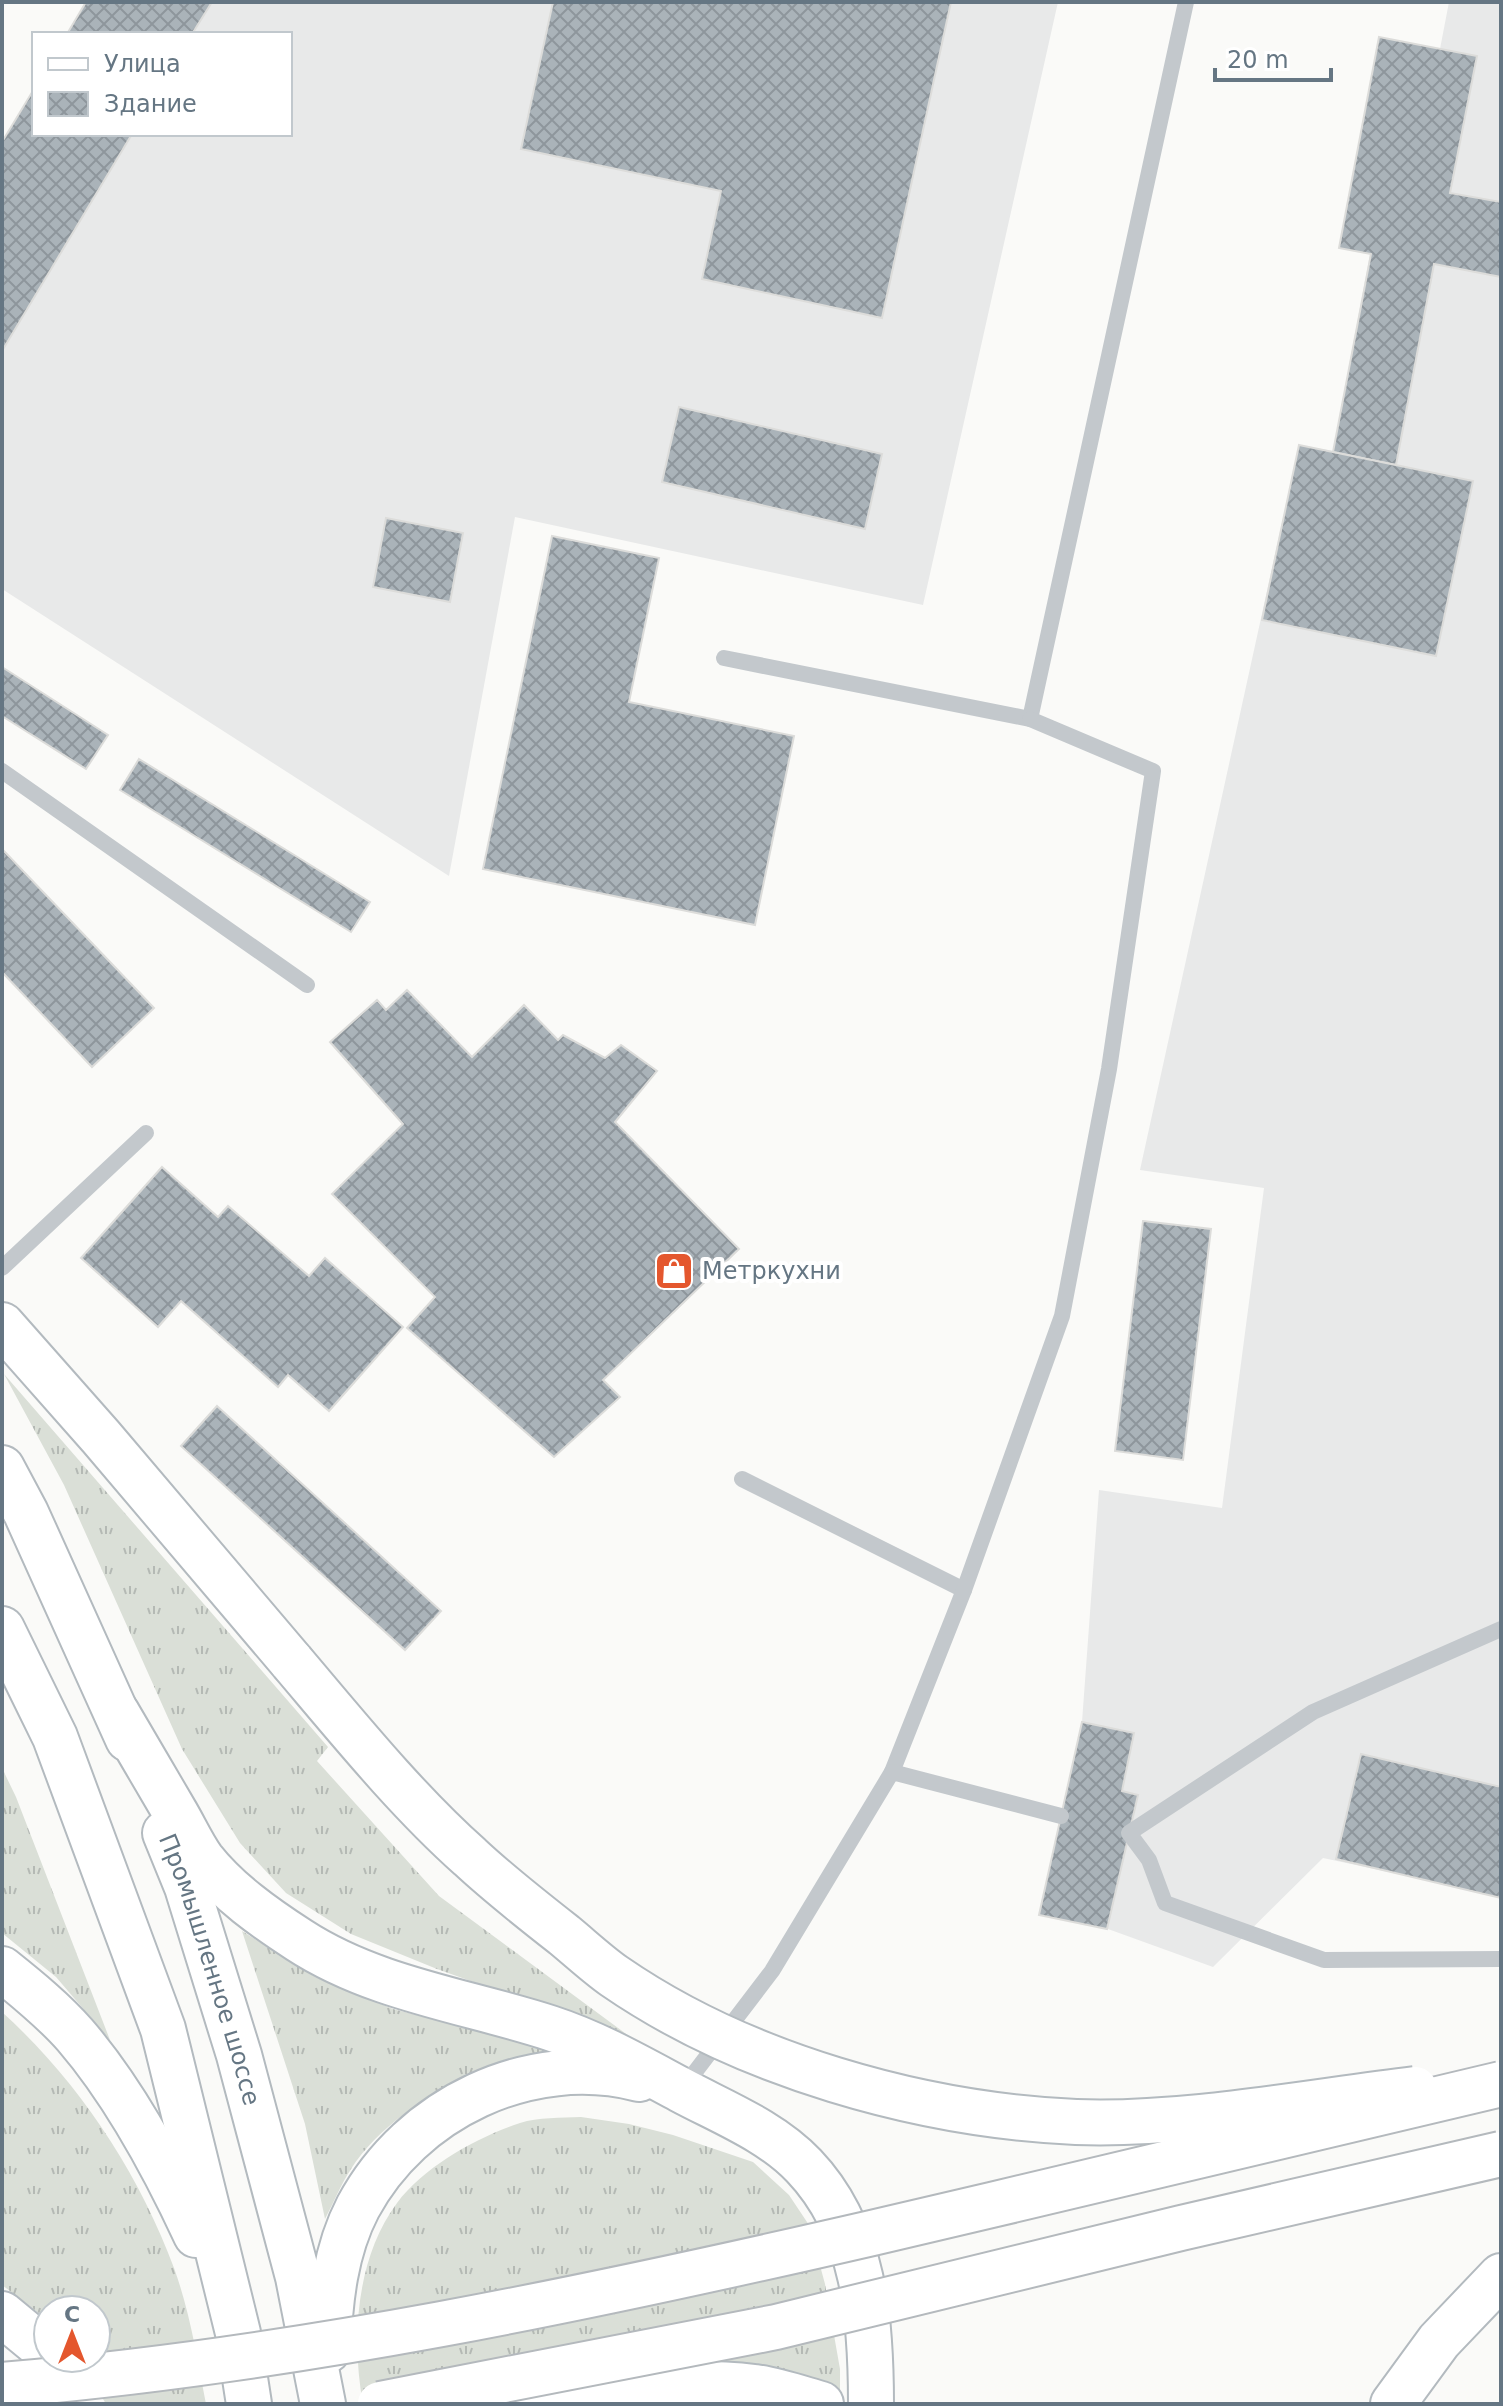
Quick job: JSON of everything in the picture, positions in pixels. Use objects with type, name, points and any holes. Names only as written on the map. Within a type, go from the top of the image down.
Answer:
[{"type":"main road","points":[[2,1325],[390,1775],[467,1855],[613,1975],[689,2022],[785,2062],[852,2085],[928,2104],[1004,2117],[1078,2122],[1146,2120],[1501,2081]]},
{"type":"main road","name":"Промышленное шоссе","points":[[2,1468],[26,1513],[117,1713],[187,1887],[239,2055],[298,2277],[326,2404]]},
{"type":"main road","points":[[2,1629],[55,1737],[163,2029],[238,2333],[249,2404]]},
{"type":"main road","points":[[117,1713],[202,1859],[248,1904],[303,1942],[374,1976],[446,2000],[550,2028],[622,2057],[766,2136],[803,2165],[832,2202],[853,2246],[866,2299],[871,2404]]},
{"type":"main road","points":[[2,1969],[75,2035],[124,2102],[194,2231],[238,2333]]},
{"type":"main road","points":[[326,2404],[330,2302],[340,2253],[358,2207],[387,2165],[420,2129],[462,2102],[509,2081],[565,2072],[621,2075],[682,2090]]},
{"type":"main road","points":[[2,2385],[296,2349],[577,2299],[1132,2173],[1501,2081]]},
{"type":"main road","points":[[380,2404],[776,2327],[1501,2154]]},
{"type":"main road","points":[[1393,2404],[1439,2341],[1501,2276]]},
{"type":"main road","points":[[2,2314],[32,2339]]},
{"type":"main road","points":[[67,2374],[86,2404]]},
{"type":"main road","points":[[445,2404],[703,2384],[759,2388],[821,2404]]},
{"type":"lane","points":[[1030,719],[1186,2]]},
{"type":"lane","points":[[682,2090],[772,1971],[892,1772],[964,1590],[1062,1316],[1109,1069],[1153,771],[1030,719],[724,658]]},
{"type":"lane","points":[[2,771],[307,985]]},
{"type":"lane","points":[[2,1268],[146,1133]]},
{"type":"lane","points":[[742,1479],[964,1590]]},
{"type":"lane","points":[[1501,1629],[1313,1712],[1129,1833],[1149,1860],[1165,1903],[1324,1960],[1501,1959]]},
{"type":"lane","points":[[892,1772],[1061,1816]]},
{"type":"shaded area","points":[[86,2],[1058,2],[923,605],[515,517],[449,876],[2,589],[2,142],[32,92],[32,136],[292,136],[292,32],[68,32]]},
{"type":"shaded area","points":[[1449,2],[1501,2],[1501,1896],[1323,1858],[1213,1967],[1108,1929],[1039,1915],[1082,1722],[1099,1490],[1222,1508],[1264,1188],[1140,1170],[1299,445],[1333,451],[1370,254],[1339,248],[1379,37],[1427,51],[1440,49]]},
{"type":"green space","points":[[4,1374],[328,1747],[317,1761],[439,1896],[633,2039],[437,1969],[351,1934],[286,1893],[240,1843],[182,1749],[64,1485]]},
{"type":"green space","points":[[2,1768],[110,2040],[56,1977],[2,1933]]},
{"type":"green space","points":[[242,1931],[315,1977],[393,2009],[569,2054],[495,2065],[456,2081],[422,2101],[389,2126],[361,2154],[325,2219],[305,2124]]},
{"type":"green space","points":[[2,2012],[56,2067],[80,2098],[143,2197],[180,2285],[206,2404],[106,2404],[88,2374],[112,2374],[112,2294],[32,2294],[32,2308],[2,2285]]},
{"type":"green space","points":[[581,2117],[673,2135],[753,2162],[789,2195],[809,2225],[825,2284],[840,2369],[840,2404],[363,2404],[357,2353],[360,2300],[373,2248],[397,2203],[437,2165],[503,2129],[527,2121]]},
{"type":"building","points":[[86,2],[212,2],[193,32],[68,32]]},
{"type":"building","points":[[553,2],[951,2],[882,318],[702,279],[721,191],[521,149]]},
{"type":"building","points":[[1379,37],[1477,56],[1450,193],[1501,202],[1501,277],[1434,264],[1396,465],[1333,452],[1371,254],[1339,248]]},
{"type":"building","points":[[32,92],[32,136],[131,136],[2,351],[2,142]]},
{"type":"building","points":[[679,407],[882,454],[865,529],[662,482]]},
{"type":"building","points":[[1299,445],[1473,481],[1436,656],[1262,620]]},
{"type":"building","points":[[386,518],[463,533],[450,602],[373,587]]},
{"type":"building","points":[[552,536],[659,558],[629,702],[794,736],[755,925],[483,869]]},
{"type":"building","points":[[2,667],[108,735],[86,769],[2,716]]},
{"type":"building","points":[[139,759],[370,902],[351,932],[120,790]]},
{"type":"building","points":[[2,849],[154,1008],[92,1067],[2,972]]},
{"type":"building","points":[[407,990],[472,1057],[524,1005],[558,1040],[563,1035],[605,1058],[621,1045],[657,1071],[615,1122],[739,1249],[603,1380],[620,1397],[554,1457],[407,1328],[435,1297],[332,1194],[403,1124],[330,1042],[377,1000],[386,1010]]},
{"type":"building","points":[[162,1167],[218,1217],[228,1206],[309,1276],[325,1258],[403,1327],[329,1411],[288,1375],[278,1387],[181,1301],[158,1327],[81,1258]]},
{"type":"building","points":[[1143,1221],[1211,1229],[1183,1460],[1115,1451]]},
{"type":"building","points":[[217,1406],[441,1611],[405,1650],[181,1446]]},
{"type":"building","points":[[1082,1722],[1134,1733],[1122,1791],[1138,1795],[1107,1929],[1039,1915]]},
{"type":"building","points":[[1361,1754],[1501,1787],[1501,1898],[1336,1859]]},
{"type":"place","name":"Метркухни","points":[[674,1271]]}]
